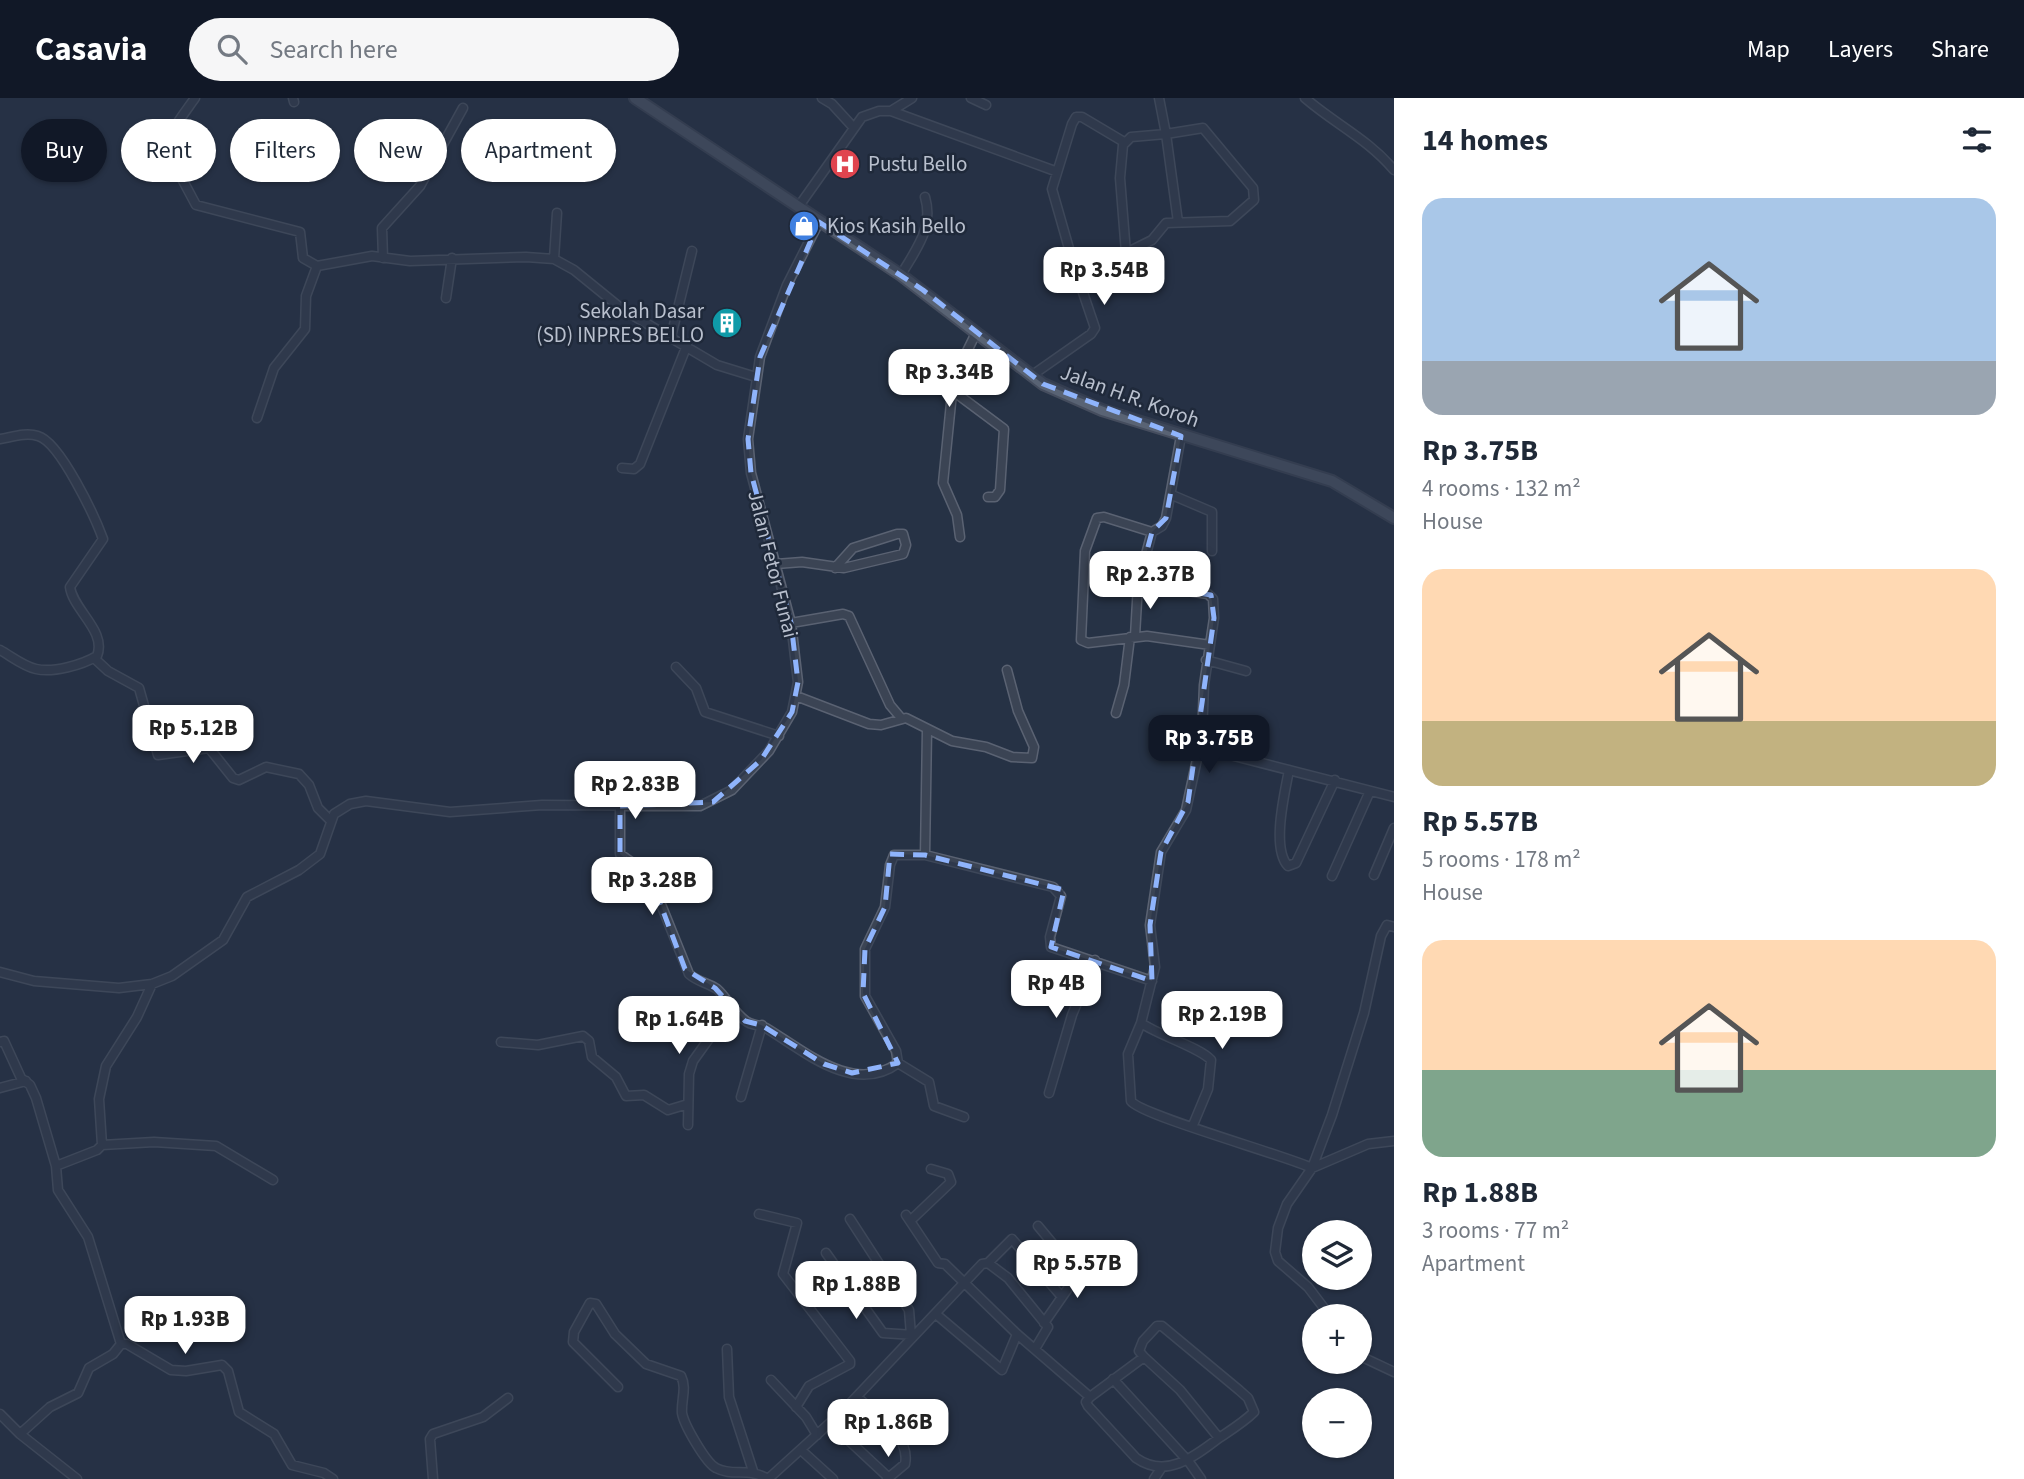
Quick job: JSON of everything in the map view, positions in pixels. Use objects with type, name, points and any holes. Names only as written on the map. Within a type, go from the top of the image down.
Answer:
[{"type":"main road","name":"Jalan H.R. Koroh","points":[[635,98],[901,275],[1031,376],[1091,406],[1332,481],[1394,518]]},
{"type":"street","points":[[195,98],[174,128],[162,158],[163,165],[181,177],[196,205],[300,232],[303,258],[317,266],[368,257],[410,261],[452,258],[554,259],[574,270],[622,309],[717,365],[756,377]]},
{"type":"street","points":[[822,98],[854,128]]},
{"type":"street","points":[[799,205],[865,114],[891,111],[912,98]]},
{"type":"street","points":[[971,98],[986,105]]},
{"type":"street","points":[[1159,98],[1178,222]]},
{"type":"street","points":[[1305,98],[1325,115],[1368,143],[1394,170]]},
{"type":"street","points":[[383,257],[382,228],[421,186],[463,108]]},
{"type":"street","points":[[891,111],[1055,171]]},
{"type":"street","points":[[1031,376],[1094,331],[1095,324],[1052,195],[1055,171],[1076,117],[1082,117],[1124,142]]},
{"type":"street","points":[[1074,266],[1126,253],[1156,235],[1163,225],[1233,220],[1254,200],[1256,194],[1205,129],[1131,137],[1124,142],[1120,178],[1126,253]]},
{"type":"street","points":[[901,275],[928,227],[929,212],[925,197]]},
{"type":"street","points":[[554,259],[558,213]]},
{"type":"street","name":"Jalan Fetor Funai","points":[[330,820],[341,808],[358,801],[450,812],[542,805],[700,806],[713,802],[752,769],[779,736],[792,712],[798,682],[791,623],[748,463],[748,439],[756,377],[772,321],[819,222]]},
{"type":"street","points":[[671,337],[692,251]]},
{"type":"street","points":[[446,298],[452,258]]},
{"type":"street","points":[[257,418],[274,368],[305,328],[306,296],[317,266]]},
{"type":"street","points":[[960,537],[957,514],[943,483],[951,380],[976,333]]},
{"type":"street","points":[[622,468],[632,469],[640,464],[687,345]]},
{"type":"street","points":[[952,393],[1004,429],[1000,490],[995,497],[988,497]]},
{"type":"street","points":[[0,439],[31,434],[52,444],[89,506],[103,537],[102,545],[70,587],[71,595],[97,638],[99,651],[94,658],[72,666],[42,670],[27,666],[0,650]]},
{"type":"street","points":[[1116,713],[1124,685],[1139,584],[1152,532],[1164,523],[1172,495],[1181,436]]},
{"type":"street","points":[[1172,495],[1212,512],[1212,551]]},
{"type":"street","points":[[1152,532],[1100,517],[1085,551],[1081,640],[1088,643],[1132,637],[1172,638],[1210,645]]},
{"type":"street","points":[[776,564],[803,562],[835,568],[902,554],[905,538],[903,534],[897,534],[853,548],[846,552],[835,568]]},
{"type":"street","points":[[1139,584],[1211,595],[1214,603],[1199,747],[1184,816],[1161,852],[1149,939],[1155,954],[1152,981],[1142,1023],[1128,1054],[1132,1103],[1162,1118],[1193,1125],[1312,1168],[1368,1144],[1394,1141]]},
{"type":"street","points":[[791,623],[849,616],[890,705],[901,718]]},
{"type":"street","points":[[0,972],[34,981],[119,988],[152,984],[184,969],[223,940],[242,904],[255,891],[299,870],[320,854],[330,820],[318,808],[305,779],[291,771],[263,767],[239,780],[208,748],[158,755],[141,691],[94,658]]},
{"type":"street","points":[[1206,660],[1246,671]]},
{"type":"street","points":[[676,667],[696,688],[705,712],[779,736]]},
{"type":"street","points":[[796,696],[873,725],[901,718],[913,720],[927,730],[952,741],[986,747],[1003,755],[1033,757],[1034,747],[1018,710],[1007,670]]},
{"type":"street","points":[[925,855],[927,730]]},
{"type":"street","points":[[1199,747],[1394,797]]},
{"type":"street","points":[[1289,770],[1280,823],[1281,850],[1288,866],[1296,863],[1335,780]]},
{"type":"street","points":[[1332,876],[1370,791]]},
{"type":"street","points":[[620,806],[620,854],[644,871],[652,882],[689,974],[715,988],[731,1007],[751,1024],[762,1025],[824,1064],[852,1073],[883,1071],[898,1063]]},
{"type":"street","points":[[1374,876],[1390,847],[1394,828]]},
{"type":"street","points":[[964,1117],[934,1106],[929,1082],[898,1063],[896,1051],[863,993],[865,949],[886,903],[891,857],[925,855],[1057,889],[1061,896],[1050,937],[1051,947],[1152,981]]},
{"type":"street","points":[[1321,1304],[1308,1287],[1278,1261],[1275,1252],[1282,1215],[1312,1168],[1364,1013],[1381,936],[1387,925],[1394,927]]},
{"type":"street","points":[[1049,1093],[1072,1015],[1095,960]]},
{"type":"street","points":[[102,1145],[99,1099],[106,1066],[136,1017],[152,984]]},
{"type":"street","points":[[688,1125],[693,1061],[731,1007]]},
{"type":"street","points":[[1142,1023],[1159,1034],[1205,1054],[1211,1060],[1208,1089],[1193,1125]]},
{"type":"street","points":[[741,1097],[762,1025]]},
{"type":"street","points":[[501,1042],[538,1045],[583,1036],[589,1041],[592,1057],[616,1077],[626,1096],[644,1095],[668,1110],[688,1104]]},
{"type":"street","points":[[0,1042],[4,1041],[36,1098],[57,1166],[58,1189],[88,1237],[121,1344]]},
{"type":"street","points":[[0,1088],[26,1081]]},
{"type":"street","points":[[57,1166],[97,1150],[102,1145],[154,1142],[216,1146],[273,1180]]},
{"type":"street","points":[[932,1169],[951,1176],[951,1182],[908,1218],[937,1263],[945,1264],[1017,1334],[1090,1397]]},
{"type":"street","points":[[759,1214],[797,1223],[783,1273],[850,1361],[850,1364],[809,1386],[796,1407]]},
{"type":"street","points":[[850,1219],[909,1310],[914,1335]]},
{"type":"street","points":[[1038,1226],[1078,1274]]},
{"type":"street","points":[[618,1387],[573,1342],[574,1332],[590,1303],[596,1304],[615,1334],[646,1364],[681,1376],[684,1387],[683,1418],[709,1464],[726,1472],[753,1471],[768,1479],[857,1396],[914,1335],[937,1315],[982,1264],[988,1263],[1012,1240],[1062,1297]]},
{"type":"street","points":[[826,1253],[883,1333],[914,1335]]},
{"type":"street","points":[[1044,1323],[1087,1261]]},
{"type":"street","points":[[988,1263],[1009,1278],[1044,1323],[1047,1331],[1035,1349]]},
{"type":"street","points":[[937,1315],[1002,1370],[1017,1334]]},
{"type":"street","points":[[1144,1357],[1086,1402],[1136,1458],[1144,1464],[1162,1467],[1189,1462],[1253,1413],[1254,1407],[1248,1398],[1162,1326],[1157,1326],[1143,1341],[1139,1351],[1180,1390],[1219,1438]]},
{"type":"street","points":[[20,1434],[50,1407],[78,1392],[89,1368],[113,1354],[121,1344]]},
{"type":"street","points":[[121,1344],[140,1350],[171,1370],[186,1371],[222,1365],[228,1371],[239,1412],[274,1434],[292,1465],[324,1473],[333,1479]]},
{"type":"street","points":[[727,1349],[729,1397],[753,1471]]},
{"type":"street","points":[[1372,1362],[1394,1372]]},
{"type":"street","points":[[1113,1379],[1189,1462],[1201,1479]]},
{"type":"street","points":[[771,1380],[817,1435]]},
{"type":"street","points":[[830,1423],[888,1478],[905,1464],[906,1456],[894,1431],[857,1396]]},
{"type":"street","points":[[433,1479],[431,1435],[483,1417],[508,1398]]},
{"type":"street","points":[[0,1414],[20,1434],[77,1479]]},
{"type":"street","points":[[801,1450],[833,1479]]},
{"type":"street","points":[[1154,1479],[1162,1467]]},
{"type":"highlighted area","points":[[819,222],[923,290],[1043,384],[1181,436],[1166,518],[1152,532],[1138,584],[1211,595],[1214,618],[1188,802],[1161,852],[1150,925],[1152,981],[1051,947],[1064,890],[925,855],[890,854],[885,907],[865,949],[863,993],[898,1063],[852,1073],[824,1064],[761,1025],[745,1021],[715,988],[685,969],[652,882],[620,854],[620,806],[713,802],[761,760],[792,712],[798,682],[791,623],[751,473],[748,439],[760,357]]},
{"type":"place","name":"Pustu Bello","points":[[845,164]]},
{"type":"place","name":"Kios Kasih Bello","points":[[804,226]]},
{"type":"place","name":"Sekolah Dasar (SD) INPRES BELLO","points":[[727,323]]}]
